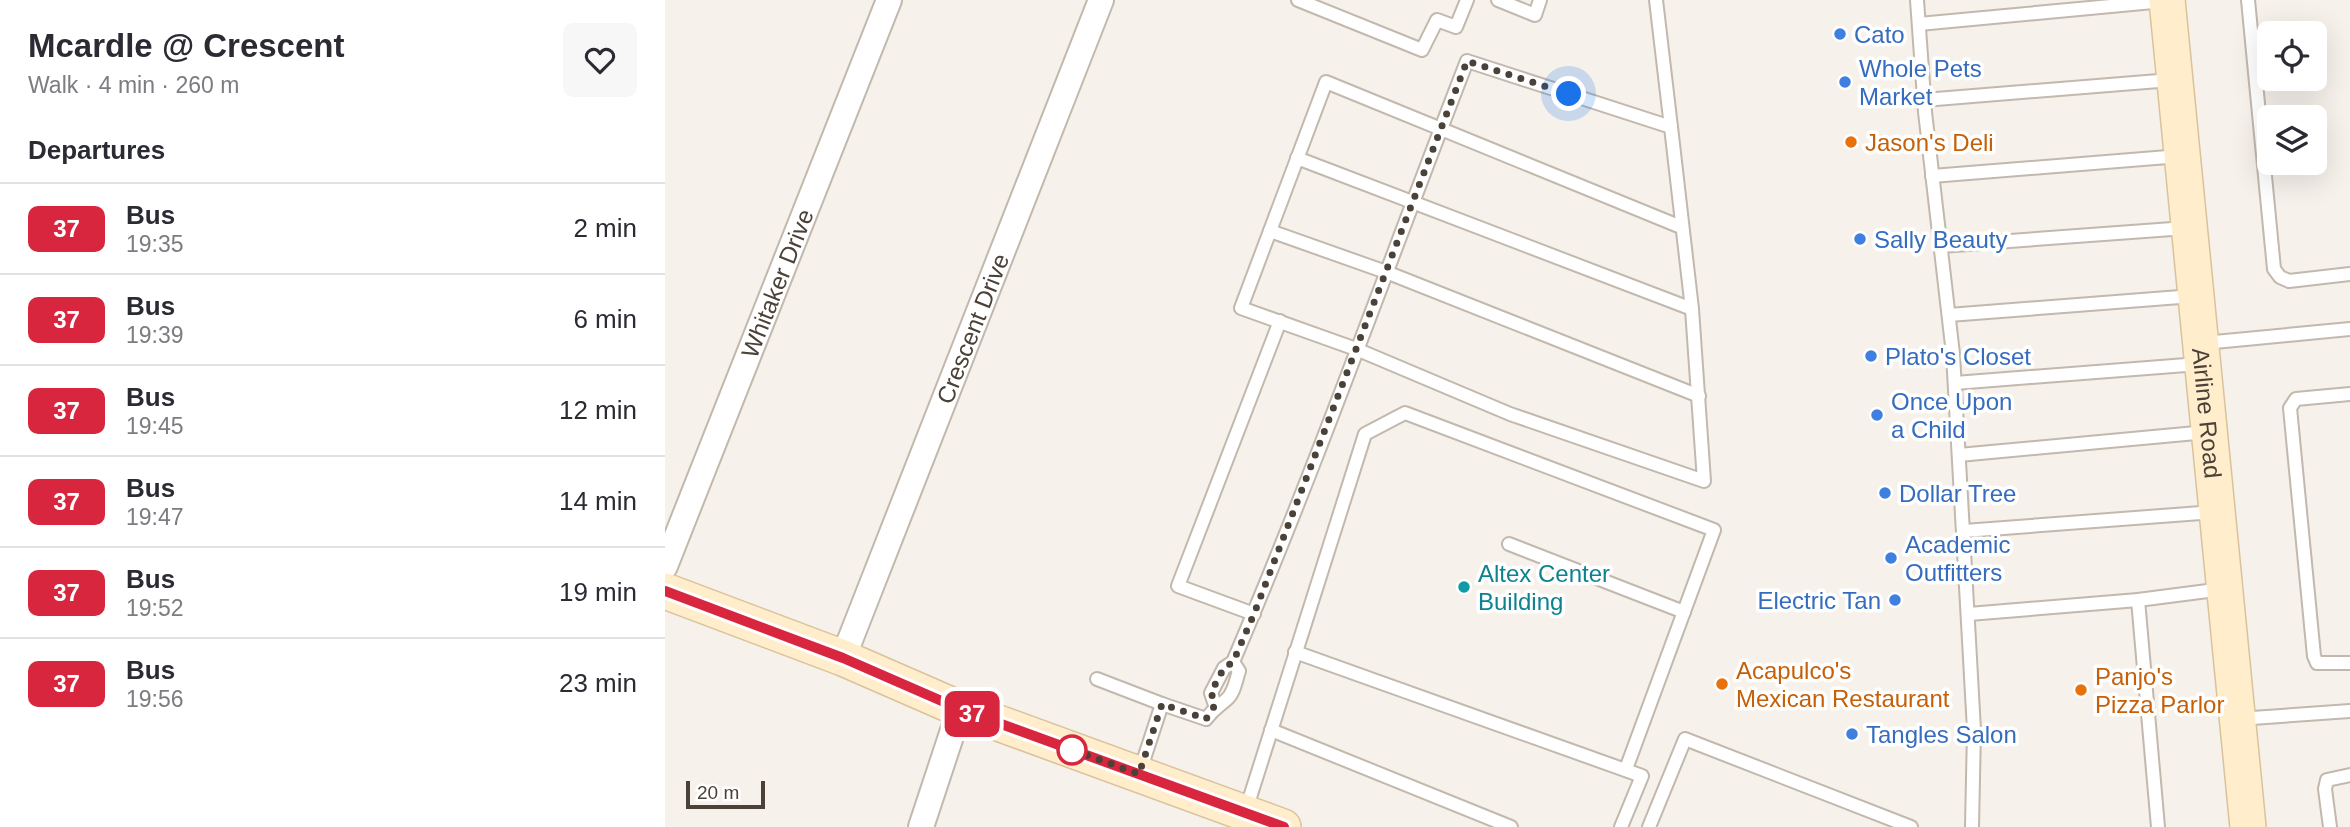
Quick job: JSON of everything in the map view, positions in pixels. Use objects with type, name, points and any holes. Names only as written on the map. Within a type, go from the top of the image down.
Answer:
[{"type":"main road","name":"Airline Road","points":[[2167,0],[2248,827]]},
{"type":"main road","points":[[665,591],[843,658],[960,709],[1139,774],[1242,820],[1283,827]]},
{"type":"street","name":"Whitaker Drive","points":[[665,566],[889,0]]},
{"type":"street","name":"Crescent Drive","points":[[843,658],[1101,0]]},
{"type":"street","points":[[921,827],[960,709]]},
{"type":"lane","points":[[1298,0],[1422,50],[1437,20],[1456,27],[1467,0]]},
{"type":"lane","points":[[1498,0],[1535,15],[1540,0]]},
{"type":"lane","points":[[1656,0],[1692,309],[1704,481],[1510,414],[1356,349],[1241,308],[1326,82],[1681,227]]},
{"type":"lane","points":[[1917,0],[1924,100],[1955,383],[1974,730],[1972,827]]},
{"type":"lane","points":[[1919,24],[2167,0]]},
{"type":"lane","points":[[2248,0],[2274,270],[2280,278],[2289,281],[2350,274]]},
{"type":"lane","points":[[1097,679],[1206,719],[1215,705],[1228,699],[1239,671],[1233,662],[1254,614],[1467,61],[1671,127]]},
{"type":"lane","points":[[1924,100],[2175,79]]},
{"type":"lane","points":[[1932,176],[2183,156]]},
{"type":"lane","points":[[1297,158],[1692,309]]},
{"type":"lane","points":[[1941,246],[2190,228]]},
{"type":"lane","points":[[1270,231],[1385,272],[1699,396]]},
{"type":"lane","points":[[1949,315],[2196,295]]},
{"type":"lane","points":[[1254,614],[1178,586],[1280,321]]},
{"type":"lane","points":[[1955,383],[2202,354],[2350,329]]},
{"type":"lane","points":[[2350,394],[2296,399],[2290,408],[2314,656],[2317,663],[2326,665],[2350,663]]},
{"type":"lane","points":[[1242,820],[1365,434],[1405,413],[1714,530],[1626,769]]},
{"type":"lane","points":[[1959,455],[2210,432]]},
{"type":"lane","points":[[1964,531],[2218,512]]},
{"type":"lane","points":[[1509,544],[1684,612]]},
{"type":"lane","points":[[1969,614],[2138,600],[2225,589]]},
{"type":"lane","points":[[2138,600],[2158,827]]},
{"type":"lane","points":[[1295,652],[1642,776],[1621,827]]},
{"type":"lane","points":[[1139,774],[1162,704]]},
{"type":"lane","points":[[2238,719],[2350,711]]},
{"type":"lane","points":[[1271,730],[1511,827]]},
{"type":"lane","points":[[1649,827],[1685,739],[1885,823],[1911,827]]},
{"type":"lane","points":[[2330,827],[2325,789],[2327,780],[2350,775]]},
{"type":"bus line","name":"37","points":[[665,591],[843,658],[960,709],[1284,827]]},
{"type":"place","name":"Cato","points":[[1840,34]]},
{"type":"place","name":"Whole Pets Market","points":[[1845,82]]},
{"type":"place","name":"Jason's Deli","points":[[1851,142]]},
{"type":"place","name":"Sally Beauty","points":[[1860,239]]},
{"type":"place","name":"Plato's Closet","points":[[1871,356]]},
{"type":"place","name":"Once Upon a Child","points":[[1877,415]]},
{"type":"place","name":"Dollar Tree","points":[[1885,493]]},
{"type":"place","name":"Academic Outfitters","points":[[1891,558]]},
{"type":"place","name":"Altex Center Building","points":[[1464,587]]},
{"type":"place","name":"Electric Tan","points":[[1895,600]]},
{"type":"place","name":"Acapulco's Mexican Restaurant","points":[[1722,684]]},
{"type":"place","name":"Panjo's Pizza Parlor","points":[[2081,690]]},
{"type":"place","name":"Tangles Salon","points":[[1852,734]]},
{"type":"route","points":[[1072,750],[1062,746],[1139,774],[1162,704],[1206,719],[1215,705],[1211,692],[1224,668],[1233,662],[1254,614],[1467,61],[1569,94]]}]
